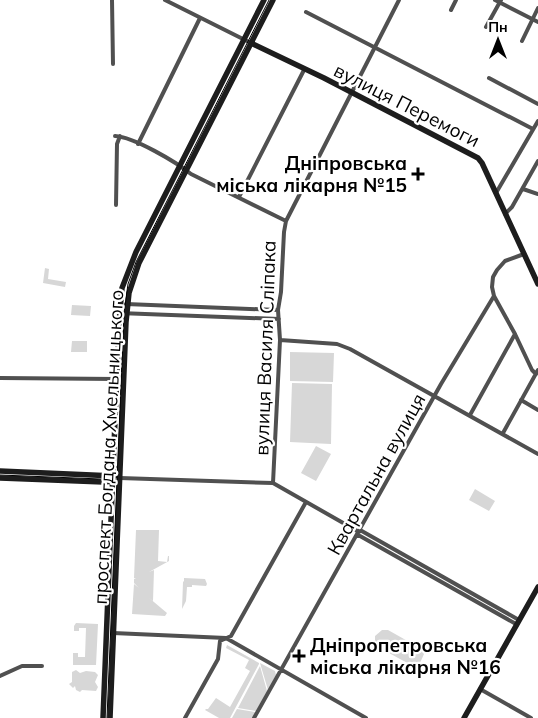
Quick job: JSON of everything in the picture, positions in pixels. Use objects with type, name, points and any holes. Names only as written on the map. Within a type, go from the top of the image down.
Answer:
[{"type":"main road","name":"проспект Богдана Хмельницького","points":[[103,718],[116,379],[122,288],[128,268],[264,0]]},
{"type":"main road","name":"проспект Богдана Хмельницького","points":[[110,718],[127,313],[131,286],[136,271],[186,170],[273,0]]},
{"type":"main road","name":"вулиця Перемоги","points":[[251,43],[472,154],[482,163],[538,284]]},
{"type":"main road","points":[[0,471],[112,475],[120,478]]},
{"type":"main road","points":[[63,474],[63,481]]},
{"type":"main road","points":[[0,478],[112,482],[120,478]]},
{"type":"main road","points":[[110,543],[118,543]]},
{"type":"main road","points":[[464,718],[538,587]]},
{"type":"street","points":[[112,0],[113,64]]},
{"type":"street","points":[[165,0],[251,43]]},
{"type":"street","points":[[177,6],[179,0]]},
{"type":"street","name":"вулиця Василя Сліпака","points":[[273,484],[280,340],[278,310],[282,292],[286,221],[399,0]]},
{"type":"street","points":[[451,10],[456,0]]},
{"type":"street","points":[[495,0],[538,22]]},
{"type":"street","points":[[486,27],[500,1]]},
{"type":"street","points":[[522,41],[538,8]]},
{"type":"street","points":[[306,12],[533,129]]},
{"type":"street","points":[[138,144],[200,18]]},
{"type":"street","points":[[239,197],[304,70]]},
{"type":"street","points":[[489,78],[538,104]]},
{"type":"street","points":[[496,193],[538,121]]},
{"type":"street","points":[[116,205],[118,136],[180,165],[186,170],[286,221]]},
{"type":"street","points":[[505,214],[512,207],[538,161]]},
{"type":"street","points":[[523,189],[538,194]]},
{"type":"street","name":"Квартальна вулиця","points":[[254,718],[435,396],[494,296],[492,277],[496,270],[505,261],[524,254]]},
{"type":"street","points":[[494,296],[536,375],[503,433]]},
{"type":"street","points":[[120,304],[278,310]]},
{"type":"street","points":[[119,313],[279,319]]},
{"type":"street","points":[[470,415],[515,334]]},
{"type":"street","points":[[280,340],[342,346],[503,433],[538,454]]},
{"type":"street","points":[[0,378],[124,379]]},
{"type":"street","points":[[521,400],[538,410]]},
{"type":"street","points":[[120,478],[273,484],[517,622]]},
{"type":"street","points":[[185,718],[218,659],[220,641],[231,636],[306,502]]},
{"type":"street","points":[[356,536],[360,536],[517,622]]},
{"type":"street","points":[[106,633],[226,638],[366,718]]},
{"type":"street","points":[[0,676],[22,666],[42,666]]},
{"type":"street","points":[[105,668],[112,668]]},
{"type":"street","points":[[480,689],[531,718]]},
{"type":"shaded area","points":[[45,268],[49,269],[48,279],[66,282],[65,287],[43,283]]},
{"type":"shaded area","points":[[72,305],[91,306],[90,316],[71,315]]},
{"type":"shaded area","points":[[72,341],[87,341],[87,352],[71,352]]},
{"type":"shaded area","points":[[290,352],[334,353],[333,382],[290,381]]},
{"type":"shaded area","points":[[292,383],[332,384],[331,444],[290,442]]},
{"type":"shaded area","points":[[316,446],[331,454],[316,481],[301,473]]},
{"type":"shaded area","points":[[475,489],[495,501],[489,511],[469,500]]},
{"type":"shaded area","points":[[136,530],[159,530],[158,561],[167,562],[169,556],[169,561],[149,572],[154,570],[153,601],[148,597],[167,613],[165,616],[132,614],[134,584],[139,588],[134,583],[136,578],[134,578]]},
{"type":"shaded area","points":[[184,578],[205,579],[207,584],[206,586],[192,585],[192,587],[187,587],[186,601],[182,609],[183,582]]},
{"type":"shaded area","points":[[76,623],[98,624],[96,665],[73,665],[73,653],[78,653],[78,657],[85,657],[86,628],[79,628],[79,631],[74,631]]},
{"type":"shaded area","points":[[382,630],[388,630],[420,648],[424,654],[420,663],[411,665],[378,647],[375,642],[375,636]]},
{"type":"shaded area","points":[[227,645],[259,664],[230,718],[219,718],[205,710],[208,709],[216,698],[230,707],[250,671],[245,668],[249,660],[226,648]]},
{"type":"shaded area","points":[[260,663],[275,671],[276,675],[268,690]]},
{"type":"shaded area","points":[[260,666],[267,691],[256,711],[238,708]]},
{"type":"shaded area","points":[[76,670],[80,673],[86,671],[95,672],[98,675],[95,682],[98,687],[96,691],[82,690],[80,692],[76,690],[75,686],[73,688],[69,684],[72,682],[72,672]]},
{"type":"shaded area","points":[[237,709],[255,712],[252,718],[232,718]]},
{"type":"tram line","points":[[107,718],[124,313],[128,284],[136,262],[269,0]]},
{"type":"tram line","points":[[0,475],[101,479],[112,475],[117,466]]},
{"type":"place","name":"Дніпровська міська лікарня №15","points":[[418,174]]},
{"type":"place","name":"Дніпропетровська міська лікарня №16","points":[[299,656]]}]
